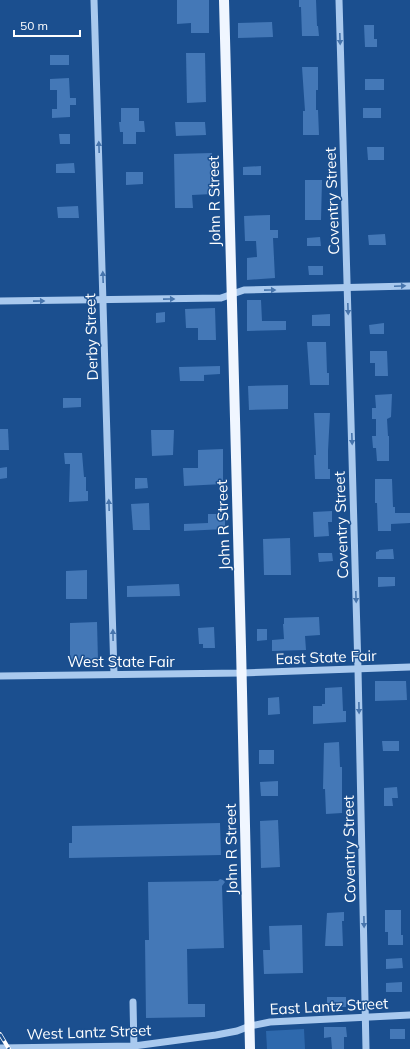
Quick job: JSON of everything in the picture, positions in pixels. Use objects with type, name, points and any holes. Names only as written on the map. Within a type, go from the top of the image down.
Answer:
[{"type":"main road","name":"John R Street","points":[[224,0],[242,673],[250,1049]]},
{"type":"street","name":"Derby Street","points":[[94,0],[114,674]]},
{"type":"street","name":"Coventry Street","points":[[339,0],[358,669],[366,1049]]},
{"type":"street","points":[[0,301],[221,298],[244,290],[410,286]]},
{"type":"street","name":"East State Fair","points":[[242,673],[410,667]]},
{"type":"street","name":"West State Fair","points":[[0,676],[242,673]]},
{"type":"street","points":[[133,1002],[134,1047]]},
{"type":"street","name":"East Lantz Street","points":[[250,1026],[270,1022],[410,1015]]},
{"type":"street","name":"West Lantz Street","points":[[0,1048],[134,1047],[216,1035],[237,1031],[250,1026]]},
{"type":"shaded area","points":[[304,1029],[305,1049],[267,1049],[266,1031]]},
{"type":"building","points":[[177,0],[209,0],[209,33],[191,33],[191,23],[177,24]]},
{"type":"building","points":[[299,0],[316,0],[319,36],[302,36],[301,7],[299,7]]},
{"type":"building","points":[[272,22],[273,37],[238,38],[238,23]]},
{"type":"building","points":[[364,25],[374,25],[374,39],[377,39],[377,47],[365,47]]},
{"type":"building","points":[[186,53],[205,53],[206,102],[187,103]]},
{"type":"building","points":[[50,55],[69,55],[69,65],[50,65]]},
{"type":"building","points":[[302,67],[318,67],[316,110],[318,110],[319,135],[303,135],[303,111],[305,111]]},
{"type":"building","points":[[69,78],[70,98],[76,98],[76,105],[70,105],[70,117],[52,118],[52,109],[57,109],[57,90],[50,90],[50,79]]},
{"type":"building","points":[[365,79],[384,79],[384,90],[365,90]]},
{"type":"building","points":[[121,108],[139,108],[139,121],[144,121],[145,132],[136,132],[136,144],[123,144],[123,132],[120,132],[119,122],[121,122]]},
{"type":"building","points":[[363,108],[381,108],[381,118],[363,118]]},
{"type":"building","points":[[175,122],[205,122],[206,135],[176,136]]},
{"type":"building","points":[[59,134],[70,134],[70,144],[60,144]]},
{"type":"building","points":[[367,147],[384,147],[384,160],[368,160]]},
{"type":"building","points":[[212,153],[213,194],[192,195],[193,208],[175,208],[174,154]]},
{"type":"building","points":[[74,163],[75,173],[56,173],[56,164]]},
{"type":"building","points":[[261,166],[261,175],[243,175],[243,167]]},
{"type":"building","points":[[126,172],[143,172],[143,184],[126,185]]},
{"type":"building","points":[[305,180],[322,180],[321,220],[305,220]]},
{"type":"building","points":[[78,206],[79,218],[58,218],[57,207]]},
{"type":"building","points":[[270,215],[270,230],[278,230],[278,238],[273,238],[275,278],[247,280],[247,258],[257,257],[256,241],[245,241],[244,216]]},
{"type":"building","points":[[385,234],[386,245],[369,245],[368,235]]},
{"type":"building","points":[[320,237],[321,246],[307,246],[307,238]]},
{"type":"building","points":[[308,266],[323,266],[323,275],[309,275]]},
{"type":"building","points":[[247,300],[261,300],[262,321],[286,321],[286,330],[247,331]]},
{"type":"building","points":[[215,308],[216,340],[198,340],[198,328],[186,328],[185,309]]},
{"type":"building","points":[[165,312],[165,322],[156,323],[156,313]]},
{"type":"building","points":[[330,314],[330,326],[312,326],[312,315]]},
{"type":"building","points":[[384,323],[384,334],[370,334],[369,325]]},
{"type":"building","points":[[307,342],[326,342],[329,385],[310,385]]},
{"type":"building","points":[[370,351],[387,351],[388,376],[375,376],[375,363],[370,363]]},
{"type":"building","points":[[220,366],[220,374],[204,375],[204,381],[180,381],[179,367]]},
{"type":"building","points":[[288,385],[288,409],[249,410],[248,386]]},
{"type":"building","points":[[392,394],[391,417],[387,419],[389,461],[377,461],[376,448],[373,448],[372,436],[376,436],[376,419],[372,419],[372,408],[376,408],[375,395]]},
{"type":"building","points":[[63,398],[81,398],[81,407],[63,408]]},
{"type":"building","points":[[314,413],[330,413],[328,469],[330,469],[330,479],[315,479],[314,455],[316,455]]},
{"type":"building","points":[[0,429],[8,429],[9,450],[0,450]]},
{"type":"building","points":[[151,430],[174,430],[173,455],[152,456]]},
{"type":"building","points":[[223,449],[223,484],[184,486],[183,468],[198,468],[198,450]]},
{"type":"building","points":[[64,453],[82,453],[84,477],[86,477],[86,491],[88,491],[88,501],[69,502],[70,464],[65,464]]},
{"type":"building","points":[[7,467],[7,478],[0,479],[0,468]]},
{"type":"building","points":[[135,478],[147,478],[148,488],[135,489]]},
{"type":"building","points":[[375,479],[392,479],[393,507],[395,507],[395,513],[410,513],[410,523],[391,524],[391,531],[378,531],[377,503],[375,503]]},
{"type":"building","points":[[149,503],[150,530],[133,530],[131,504]]},
{"type":"building","points":[[332,511],[332,522],[328,522],[329,536],[314,537],[313,512]]},
{"type":"building","points":[[208,514],[225,514],[225,529],[184,531],[184,524],[208,523]]},
{"type":"building","points":[[290,538],[291,575],[264,575],[263,539]]},
{"type":"building","points":[[393,549],[394,559],[376,559],[376,552],[379,550]]},
{"type":"building","points":[[318,553],[332,553],[333,561],[319,562]]},
{"type":"building","points":[[87,570],[87,599],[66,599],[66,571]]},
{"type":"building","points":[[378,577],[395,577],[395,586],[378,587]]},
{"type":"building","points":[[179,584],[180,596],[127,597],[127,586]]},
{"type":"building","points":[[319,617],[320,635],[305,636],[306,650],[272,651],[272,640],[284,639],[284,618]]},
{"type":"building","points":[[97,622],[98,661],[70,662],[70,623]]},
{"type":"building","points":[[214,627],[215,648],[203,648],[203,644],[199,644],[198,628]]},
{"type":"building","points":[[257,629],[267,629],[267,640],[257,641]]},
{"type":"building","points":[[375,681],[406,681],[407,700],[375,701]]},
{"type":"building","points":[[342,687],[343,711],[346,711],[346,722],[313,724],[313,706],[322,706],[322,704],[325,704],[325,688]]},
{"type":"building","points":[[279,697],[280,714],[268,715],[268,698]]},
{"type":"building","points":[[382,741],[399,741],[399,751],[383,751]]},
{"type":"building","points":[[339,742],[340,767],[342,767],[342,813],[326,814],[325,789],[323,789],[324,743]]},
{"type":"building","points":[[259,750],[274,750],[274,764],[259,764]]},
{"type":"building","points":[[278,781],[278,796],[261,796],[260,782]]},
{"type":"building","points":[[397,787],[398,798],[392,798],[393,806],[384,806],[384,788]]},
{"type":"building","points":[[278,820],[280,867],[261,868],[260,821]]},
{"type":"building","points":[[220,823],[221,855],[69,858],[69,843],[72,843],[72,826]]},
{"type":"building","points":[[220,879],[225,882],[222,886],[224,948],[187,949],[188,1004],[205,1004],[205,1017],[146,1018],[145,940],[149,940],[148,882],[218,881]]},
{"type":"building","points":[[385,910],[401,910],[401,935],[403,935],[403,945],[388,945],[388,932],[385,932]]},
{"type":"building","points":[[344,912],[344,921],[342,921],[343,946],[325,946],[327,913]]},
{"type":"building","points":[[302,925],[303,973],[264,974],[263,950],[270,950],[269,926]]},
{"type":"building","points":[[402,958],[403,968],[386,969],[386,959]]},
{"type":"building","points":[[402,982],[402,992],[386,992],[386,983]]},
{"type":"building","points":[[327,997],[346,997],[346,1007],[327,1007]]},
{"type":"building","points":[[324,1027],[346,1027],[347,1037],[344,1037],[344,1049],[332,1049],[331,1037],[324,1038]]},
{"type":"building","points":[[390,1029],[405,1029],[405,1039],[390,1039]]},
{"type":"railway","points":[[0,1034],[9,1049]]}]
